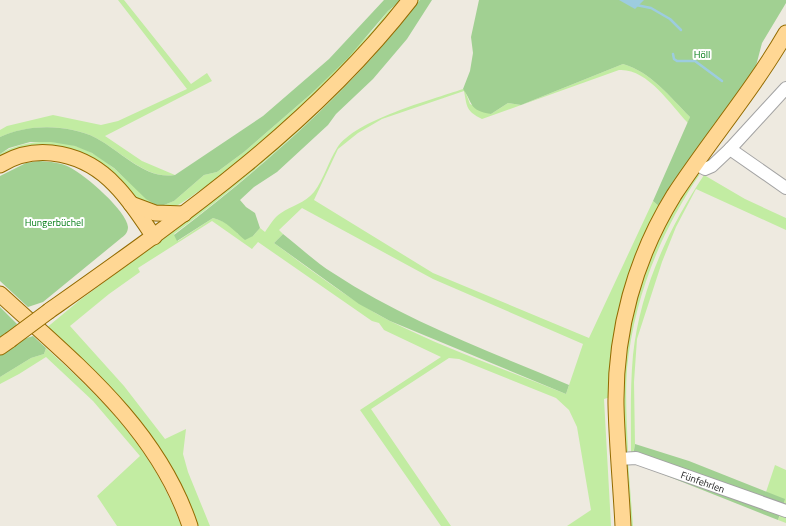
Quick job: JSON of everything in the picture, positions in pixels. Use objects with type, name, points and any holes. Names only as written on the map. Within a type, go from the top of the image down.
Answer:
[{"type":"main road","points":[[5,343],[154,237],[245,168],[316,104],[371,48],[410,0]]},
{"type":"main road","points":[[623,526],[616,382],[619,348],[626,310],[636,274],[651,237],[670,203],[696,164],[768,64],[782,40]]},
{"type":"main road","points":[[0,165],[13,159],[31,154],[49,153],[71,156],[89,164],[106,176],[131,204],[154,237]]},
{"type":"main road","points":[[131,204],[155,213],[184,214]]},
{"type":"main road","points":[[0,294],[103,389],[136,426],[165,469],[180,498],[190,526]]},
{"type":"street","points":[[696,164],[705,169],[712,166],[730,149],[786,88]]},
{"type":"street","points":[[730,149],[786,188]]},
{"type":"street","name":"Fünfehrlen","points":[[619,459],[636,458],[786,511]]},
{"type":"green space","points":[[118,0],[124,0],[191,84],[207,73],[212,81],[105,136],[142,161],[175,175],[164,175],[144,169],[96,138],[73,130],[48,127],[36,128],[11,133],[0,137],[0,130],[7,126],[53,115],[101,125],[118,121],[187,89]]},
{"type":"green space","points":[[384,0],[402,0],[388,11],[348,58],[312,93],[244,152],[217,172],[204,175],[174,201],[164,205],[156,205],[146,199],[114,168],[92,153],[75,146],[51,142],[30,142],[9,148],[0,154],[0,137],[35,128],[61,128],[85,133],[96,138],[143,169],[164,175],[175,175],[263,116],[329,59]]},
{"type":"green space","points":[[417,0],[420,0],[388,40],[354,77],[280,148],[228,192],[174,234],[178,241],[213,218],[227,224],[238,234],[253,236],[260,228],[265,232],[272,221],[279,215],[302,202],[314,192],[321,182],[337,148],[346,138],[376,120],[395,112],[463,89],[465,91],[470,104],[491,114],[508,103],[521,105],[623,64],[642,73],[660,86],[690,117],[688,123],[666,97],[648,81],[629,71],[619,70],[482,119],[473,114],[468,108],[464,91],[382,119],[358,133],[338,149],[314,200],[433,273],[589,338],[653,201],[660,207],[611,397],[604,399],[611,526],[567,526],[591,510],[577,427],[569,410],[556,398],[459,359],[449,358],[371,409],[451,526],[441,526],[360,410],[441,357],[384,330],[379,323],[372,321],[258,242],[252,249],[212,221],[138,268],[140,272],[109,294],[70,326],[124,386],[165,439],[186,429],[183,454],[188,472],[210,526],[196,526],[180,488],[45,329],[80,300],[239,180]],"holes":[[[302,208],[433,279],[583,344],[566,394],[455,350],[390,321],[345,294],[274,243],[283,234],[279,230]]]},
{"type":"green space","points":[[420,0],[432,0],[407,39],[373,79],[336,114],[328,125],[277,172],[254,187],[240,200],[246,207],[255,213],[260,228],[253,236],[245,240],[227,224],[213,218],[177,241],[174,235],[241,182],[305,126],[336,96],[393,33]]},
{"type":"green space","name":"Höll","points":[[479,0],[786,0],[786,3],[762,43],[756,66],[741,96],[660,207],[653,201],[690,117],[660,86],[642,73],[623,64],[521,105],[508,103],[491,114],[478,111],[472,106],[463,89],[470,71],[473,53],[471,37]]},
{"type":"green space","points":[[399,4],[353,56],[279,130],[225,174],[183,202],[168,209],[158,210],[143,203],[91,159],[0,159],[0,154],[22,145],[34,143],[58,143],[81,148],[102,159],[132,184],[164,205],[174,201],[204,175],[217,172],[244,152],[312,93],[374,29],[388,11]]},
{"type":"green space","name":"Hungerbüchel","points":[[39,161],[63,165],[71,168],[86,178],[121,212],[126,220],[128,229],[127,233],[123,237],[43,302],[28,307],[0,281],[0,176],[26,163]]},
{"type":"green space","points":[[700,174],[673,219],[661,243],[651,267],[636,317],[627,369],[626,400],[628,452],[624,450],[623,368],[635,298],[664,223],[694,176]]},
{"type":"green space","points":[[704,175],[745,199],[786,218],[786,230],[696,189],[676,227],[662,262],[637,339],[634,382],[635,444],[633,454],[631,453],[632,367],[642,307],[649,284],[668,239],[679,217]]},
{"type":"green space","points":[[283,234],[333,273],[389,306],[448,334],[569,385],[566,394],[390,321],[359,304],[274,243]]},
{"type":"green space","points":[[0,307],[17,324],[12,331],[0,340]]},
{"type":"green space","points":[[33,336],[46,348],[44,354],[31,358],[0,377],[0,354],[17,341]]},
{"type":"green space","points":[[46,348],[108,408],[126,428],[157,473],[170,498],[181,526],[117,526],[97,496],[140,456],[93,401],[46,357],[0,384],[0,377],[31,358],[44,354]]},
{"type":"green space","points":[[635,444],[689,461],[785,499],[778,520],[632,462]]},
{"type":"green space","points":[[628,461],[633,526],[629,526],[624,462]]},
{"type":"green space","points":[[775,465],[786,470],[786,523],[778,520],[782,511],[766,492]]},
{"type":"water","points":[[619,0],[644,0],[635,9]]},
{"type":"waterway","points":[[636,5],[651,8],[670,19],[681,30]]},
{"type":"waterway","points":[[673,54],[674,59],[677,61],[695,61],[722,81]]}]
